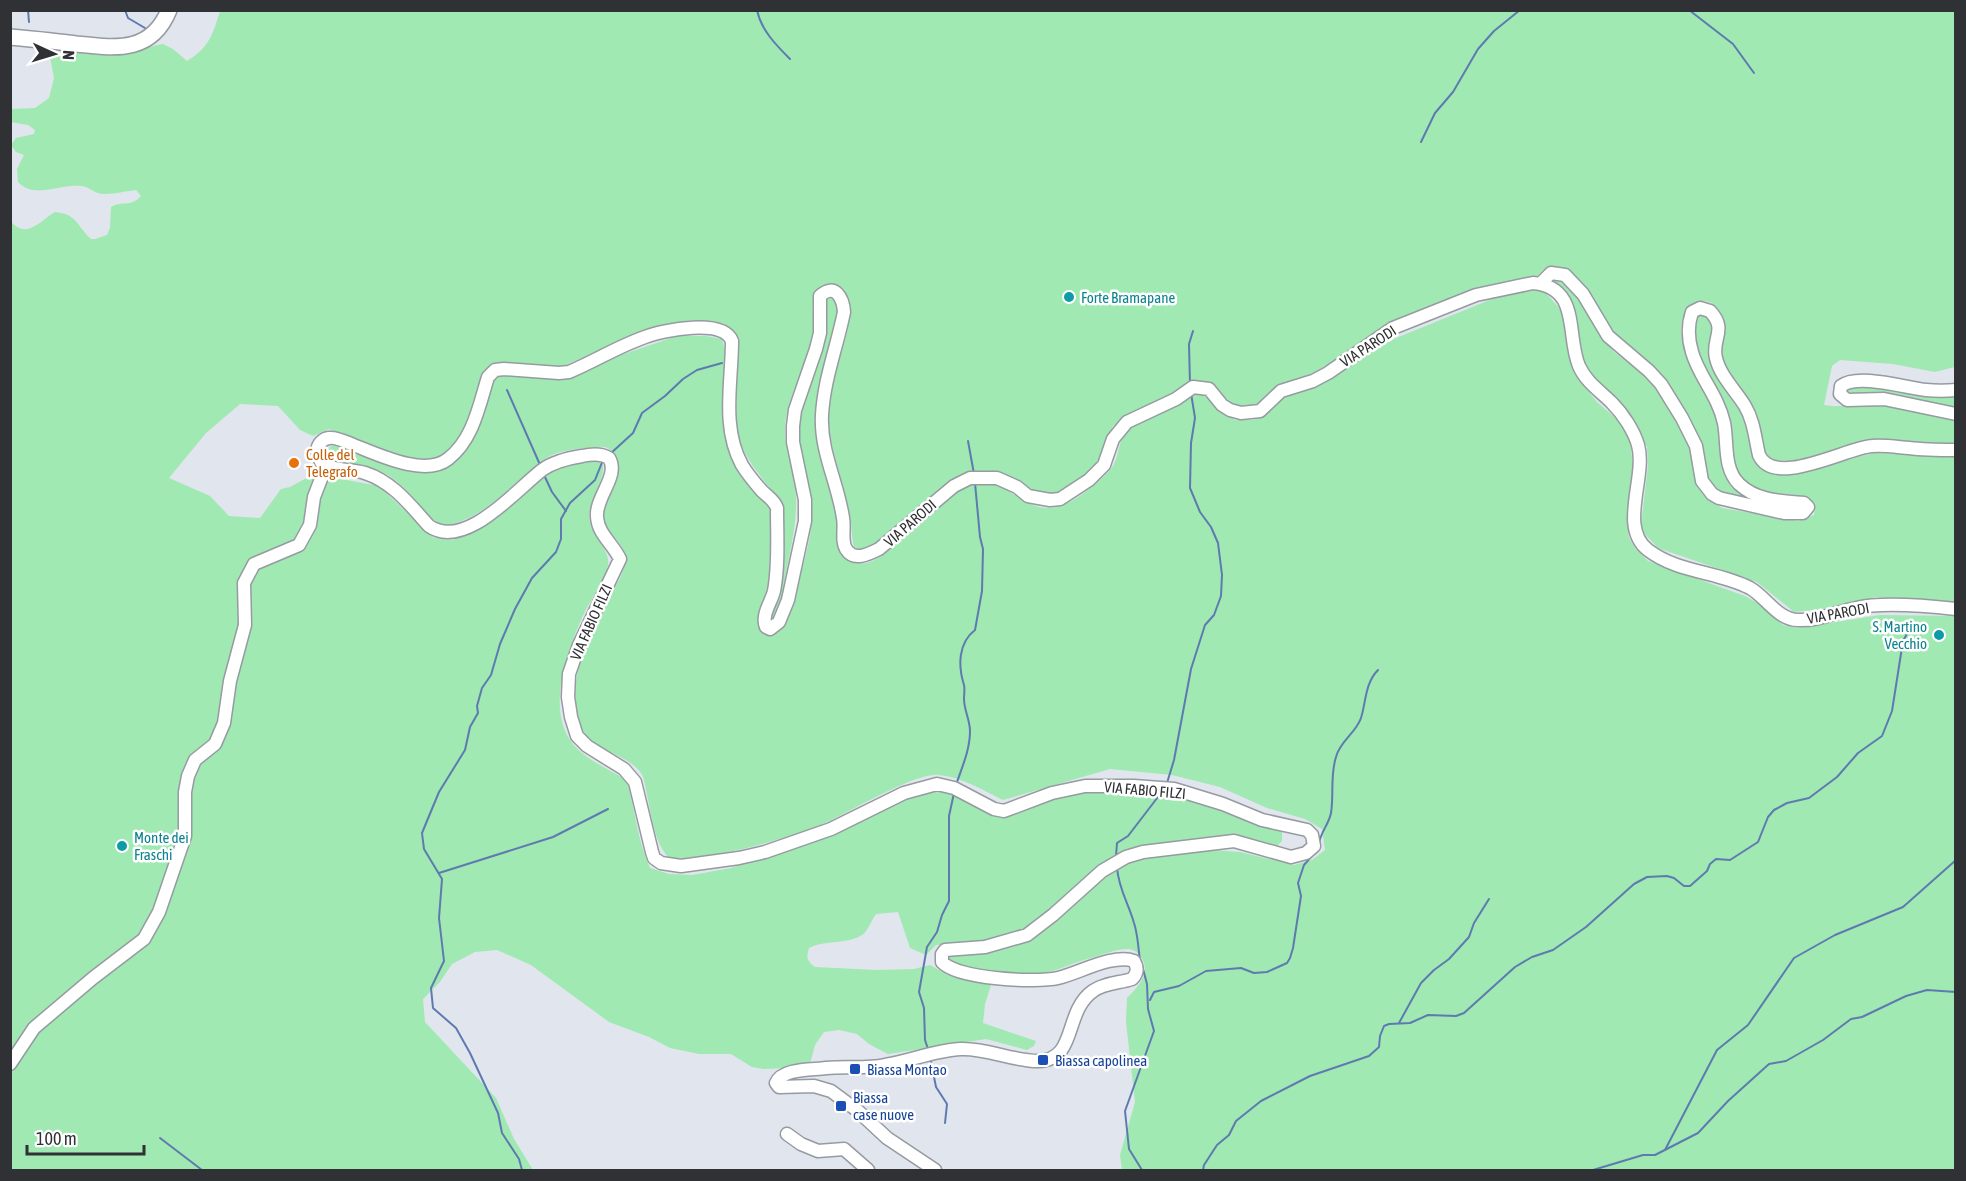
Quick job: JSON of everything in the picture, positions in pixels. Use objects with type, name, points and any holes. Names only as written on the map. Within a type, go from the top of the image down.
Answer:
[{"type":"main road","points":[[10,37],[123,47],[143,41],[152,34],[159,28],[169,10]]},
{"type":"street","points":[[1541,283],[1551,273],[1565,275],[1583,294],[1608,336],[1661,384],[1696,446],[1702,481],[1712,494],[1719,498],[1784,513],[1803,513],[1808,507],[1803,503],[1757,496],[1749,492],[1733,475],[1718,402],[1692,354],[1689,323],[1692,312],[1696,309],[1710,310],[1716,318],[1720,330],[1715,350],[1719,368],[1746,407],[1752,420],[1761,459],[1768,465],[1802,467],[1822,462],[1858,447],[1874,445],[1956,450]]},
{"type":"street","name":"VIA PARODI","points":[[326,466],[318,459],[317,447],[326,439],[338,439],[393,460],[425,466],[439,464],[448,459],[468,435],[488,377],[495,370],[569,372],[646,337],[674,330],[706,328],[721,330],[728,334],[732,341],[730,411],[734,444],[742,464],[777,508],[776,579],[764,621],[766,627],[770,628],[779,622],[788,600],[805,521],[805,500],[793,442],[793,426],[795,410],[820,333],[820,296],[825,292],[832,291],[840,296],[844,303],[844,312],[825,380],[821,417],[823,445],[841,507],[845,547],[851,554],[865,556],[879,549],[954,486],[970,478],[997,478],[1028,496],[1050,500],[1060,499],[1089,480],[1104,465],[1113,439],[1127,422],[1176,399],[1193,387],[1209,389],[1222,405],[1230,410],[1252,413],[1260,411],[1281,391],[1313,381],[1328,373],[1393,328],[1476,295],[1541,283],[1553,289],[1568,307],[1572,324],[1573,346],[1579,366],[1590,383],[1621,414],[1638,446],[1640,462],[1634,515],[1635,528],[1642,544],[1649,550],[1679,567],[1741,584],[1763,597],[1784,616],[1794,620],[1815,619],[1866,606],[1956,609]]},
{"type":"street","points":[[1956,390],[1929,390],[1886,383],[1852,381],[1841,386],[1840,394],[1847,400],[1884,399],[1956,414]]},
{"type":"street","name":"VIA FABIO FILZI","points":[[326,466],[363,472],[388,483],[429,526],[436,531],[448,533],[472,525],[495,510],[550,465],[584,455],[601,454],[609,458],[612,472],[598,501],[597,519],[601,532],[620,559],[579,645],[569,674],[568,697],[577,736],[587,746],[631,775],[638,788],[654,858],[669,866],[692,866],[765,852],[831,829],[904,793],[932,784],[954,788],[994,809],[1004,811],[1052,793],[1085,786],[1173,789],[1263,820],[1291,825],[1310,832],[1314,837],[1314,846],[1297,856],[1279,855],[1234,841],[1143,852],[1126,857],[1102,871],[1027,935],[985,947],[948,949],[944,952],[942,962],[958,972],[984,977],[1042,981],[1077,973],[1116,959],[1124,958],[1134,961],[1137,972],[1132,979],[1102,986],[1093,991],[1080,1004],[1064,1048],[1052,1058],[1027,1060],[960,1049],[882,1066],[799,1071],[784,1074],[778,1078],[776,1083],[779,1087],[814,1086],[831,1091],[906,1153],[921,1159],[935,1170]]},
{"type":"street","points":[[10,1064],[34,1028],[144,939],[159,912],[185,836],[185,792],[188,776],[195,760],[215,744],[224,723],[230,681],[245,626],[244,583],[254,564],[299,545],[310,525],[314,497],[326,466]]},
{"type":"street","points":[[787,1134],[818,1151],[847,1150],[868,1170]]},
{"type":"green space","points":[[220,11],[1955,11],[1955,367],[1935,372],[1893,364],[1840,360],[1832,366],[1824,405],[1878,402],[1955,420],[1955,444],[1873,440],[1858,442],[1821,457],[1801,461],[1770,460],[1766,456],[1754,409],[1722,357],[1723,317],[1718,308],[1704,301],[1697,303],[1685,313],[1681,331],[1683,346],[1695,374],[1714,406],[1721,458],[1726,474],[1731,482],[1751,500],[1723,493],[1713,486],[1704,458],[1629,348],[1612,331],[1565,270],[1557,268],[1543,270],[1533,280],[1480,288],[1387,325],[1363,343],[1315,372],[1275,387],[1254,407],[1232,404],[1217,389],[1203,381],[1188,383],[1176,392],[1139,409],[1113,426],[1096,466],[1063,491],[1047,494],[1032,491],[1011,478],[992,471],[972,471],[945,484],[876,544],[862,550],[854,547],[846,497],[832,445],[829,417],[831,389],[847,331],[848,303],[844,291],[831,285],[825,285],[819,288],[814,297],[811,345],[786,416],[786,442],[796,490],[796,514],[780,604],[776,616],[773,621],[770,621],[781,577],[783,506],[752,465],[736,430],[738,339],[735,332],[723,323],[692,320],[659,325],[558,368],[502,363],[487,369],[474,413],[466,431],[449,452],[433,461],[422,462],[395,456],[329,429],[313,436],[300,430],[278,406],[240,404],[206,433],[169,478],[210,496],[229,516],[260,518],[281,489],[290,487],[314,474],[379,486],[434,538],[453,540],[484,525],[553,471],[571,464],[597,461],[602,463],[603,474],[589,515],[592,529],[606,553],[608,565],[570,648],[561,682],[561,715],[565,731],[578,750],[627,780],[639,835],[650,868],[669,874],[692,875],[731,868],[796,846],[919,794],[947,791],[1007,816],[1080,792],[1184,797],[1277,829],[1282,832],[1282,841],[1276,847],[1220,837],[1130,849],[1112,857],[1044,916],[1020,932],[981,942],[936,945],[926,955],[910,948],[898,912],[876,914],[866,931],[857,938],[809,948],[808,959],[815,967],[877,970],[914,969],[930,965],[948,975],[975,982],[992,982],[985,1004],[983,1023],[1036,1041],[1034,1046],[1027,1050],[986,1039],[888,1054],[869,1044],[857,1034],[839,1030],[824,1032],[815,1045],[810,1064],[792,1068],[763,1069],[752,1067],[731,1054],[699,1054],[670,1048],[649,1037],[609,1022],[531,965],[497,950],[475,952],[452,964],[440,982],[423,999],[425,1022],[496,1098],[514,1139],[533,1170],[11,1170],[10,221],[22,229],[28,229],[55,212],[62,213],[76,221],[91,239],[95,239],[107,235],[110,228],[111,207],[133,202],[141,196],[136,190],[107,194],[81,186],[40,190],[25,187],[18,182],[17,169],[24,155],[16,152],[11,145],[16,138],[34,134],[35,130],[28,125],[11,122],[11,109],[35,108],[49,98],[54,78],[49,52],[118,53],[163,44],[187,61],[209,40]]},
{"type":"green space","points":[[1557,279],[1570,287],[1614,352],[1648,378],[1690,447],[1697,486],[1704,496],[1722,508],[1798,521],[1814,515],[1815,504],[1797,495],[1765,492],[1754,487],[1744,479],[1735,466],[1724,402],[1698,354],[1695,326],[1698,314],[1707,315],[1714,329],[1710,358],[1716,372],[1741,410],[1747,424],[1756,461],[1761,466],[1804,471],[1873,453],[1955,455],[1955,604],[1875,597],[1833,608],[1794,612],[1757,582],[1658,548],[1644,533],[1641,525],[1648,466],[1647,447],[1635,423],[1617,399],[1601,387],[1584,363],[1576,313],[1569,299],[1554,282]]},
{"type":"green space","points":[[1535,289],[1545,292],[1562,311],[1568,353],[1577,377],[1597,402],[1619,421],[1630,440],[1633,465],[1627,520],[1629,538],[1648,561],[1745,596],[1761,605],[1783,625],[1797,628],[1880,615],[1955,616],[1955,1170],[1122,1170],[1120,1155],[1135,1102],[1126,1022],[1127,998],[1144,976],[1144,962],[1139,954],[1127,949],[1118,950],[1048,972],[1018,975],[970,968],[947,960],[948,955],[1030,939],[1062,916],[1089,890],[1131,862],[1148,857],[1212,850],[1240,852],[1294,865],[1312,860],[1325,850],[1322,829],[1305,819],[1267,808],[1220,787],[1172,775],[1110,769],[1003,800],[964,781],[939,775],[914,780],[821,825],[786,837],[725,853],[669,858],[656,835],[642,775],[635,766],[588,738],[582,731],[577,711],[575,693],[579,666],[594,626],[620,577],[625,561],[622,548],[609,531],[603,517],[605,502],[617,475],[618,461],[615,454],[610,449],[599,447],[554,454],[490,505],[467,519],[441,526],[388,475],[374,469],[330,459],[326,451],[331,446],[337,446],[383,464],[417,471],[433,471],[447,466],[467,449],[481,420],[494,380],[502,375],[569,379],[618,356],[677,336],[706,336],[722,339],[726,353],[724,424],[727,444],[734,464],[753,491],[770,509],[771,514],[769,580],[758,622],[760,632],[769,635],[777,632],[788,618],[810,535],[811,503],[800,447],[799,424],[822,351],[826,299],[831,297],[835,299],[839,308],[815,410],[816,437],[836,514],[841,553],[847,560],[867,563],[887,551],[952,495],[969,484],[988,483],[1033,505],[1045,508],[1059,506],[1075,499],[1096,484],[1110,470],[1123,436],[1129,428],[1176,406],[1194,394],[1202,393],[1226,415],[1235,420],[1253,420],[1265,416],[1280,400],[1396,338],[1492,299]]},
{"type":"green space","points":[[1867,385],[1897,391],[1955,397],[1955,407],[1856,394],[1847,391],[1846,388]]},
{"type":"waterway","points":[[28,10],[29,22]]},
{"type":"waterway","points":[[125,10],[128,18],[145,28]]},
{"type":"waterway","points":[[757,10],[774,43],[790,59]]},
{"type":"waterway","points":[[1421,142],[1435,113],[1453,92],[1478,49],[1494,31],[1520,10]]},
{"type":"waterway","points":[[1689,10],[1733,44],[1754,73]]},
{"type":"waterway","points":[[1190,384],[1189,344],[1193,331]]},
{"type":"waterway","points":[[610,454],[633,433],[642,413],[683,379],[697,370],[722,363]]},
{"type":"waterway","points":[[507,390],[541,467]]},
{"type":"waterway","points":[[1167,783],[1174,760],[1191,669],[1205,625],[1214,615],[1221,596],[1222,575],[1218,543],[1211,527],[1200,512],[1190,488],[1191,443],[1195,418],[1191,393]]},
{"type":"waterway","points":[[968,441],[974,474]]},
{"type":"waterway","points":[[522,1170],[519,1159],[502,1133],[498,1113],[470,1053],[456,1028],[433,1008],[431,988],[444,961],[439,918],[442,879],[424,849],[422,833],[439,792],[465,750],[470,727],[478,713],[477,706],[482,688],[491,675],[500,644],[515,609],[532,578],[556,552],[561,539],[561,519],[570,503],[595,480],[603,460]]},
{"type":"waterway","points":[[544,475],[552,492],[566,511]]},
{"type":"waterway","points":[[956,785],[970,738],[964,703],[961,655],[965,641],[975,630],[982,591],[983,549],[975,483]]},
{"type":"waterway","points":[[1203,1170],[1217,1145],[1229,1135],[1236,1121],[1261,1101],[1310,1076],[1369,1056],[1379,1047],[1384,1026],[1410,1023],[1428,1015],[1456,1016],[1464,1013],[1515,967],[1532,957],[1553,950],[1586,927],[1634,884],[1647,877],[1667,876],[1674,878],[1684,886],[1690,886],[1707,871],[1716,859],[1730,860],[1758,842],[1768,817],[1774,810],[1787,803],[1809,798],[1837,777],[1858,753],[1882,736],[1892,711],[1903,641],[1913,623]]},
{"type":"waterway","points":[[1319,844],[1331,813],[1333,771],[1338,751],[1359,723],[1368,687],[1378,670]]},
{"type":"waterway","points":[[928,1049],[925,1040],[924,1008],[919,992],[927,947],[937,932],[949,901],[949,816],[954,793]]},
{"type":"waterway","points":[[1116,856],[1117,843],[1128,836],[1161,793]]},
{"type":"waterway","points":[[439,873],[553,837],[608,809]]},
{"type":"waterway","points":[[1150,1000],[1154,992],[1179,986],[1206,971],[1241,968],[1254,973],[1267,972],[1287,963],[1293,948],[1301,896],[1298,883],[1304,865],[1318,849]]},
{"type":"waterway","points":[[1665,1150],[1717,1050],[1748,1025],[1794,958],[1835,935],[1903,907],[1956,860]]},
{"type":"waterway","points":[[1117,868],[1132,916],[1140,960]]},
{"type":"waterway","points":[[1399,1023],[1421,983],[1449,959],[1469,937],[1474,923],[1489,899]]},
{"type":"waterway","points":[[1142,1170],[1129,1149],[1125,1111],[1154,1031],[1148,1009],[1147,984],[1143,969]]},
{"type":"waterway","points":[[1593,1170],[1643,1155],[1655,1155],[1698,1133],[1728,1101],[1769,1064],[1786,1061],[1823,1040],[1851,1019],[1862,1017],[1906,996],[1927,990],[1956,992]]},
{"type":"waterway","points":[[930,1057],[936,1087],[947,1104],[945,1123]]},
{"type":"waterway","points":[[160,1138],[202,1170]]},
{"type":"place","name":"Forte Bramapane","points":[[1069,297]]},
{"type":"place","name":"Colle del Telegrafo","points":[[294,463]]},
{"type":"place","name":"S. Martino Vecchio","points":[[1939,635]]},
{"type":"place","name":"Monte dei Fraschi","points":[[122,846]]},
{"type":"place","name":"Biassa capolinea","points":[[1043,1060]]},
{"type":"place","name":"Biassa Montao","points":[[855,1069]]},
{"type":"place","name":"Biassa case nuove","points":[[841,1106]]}]
